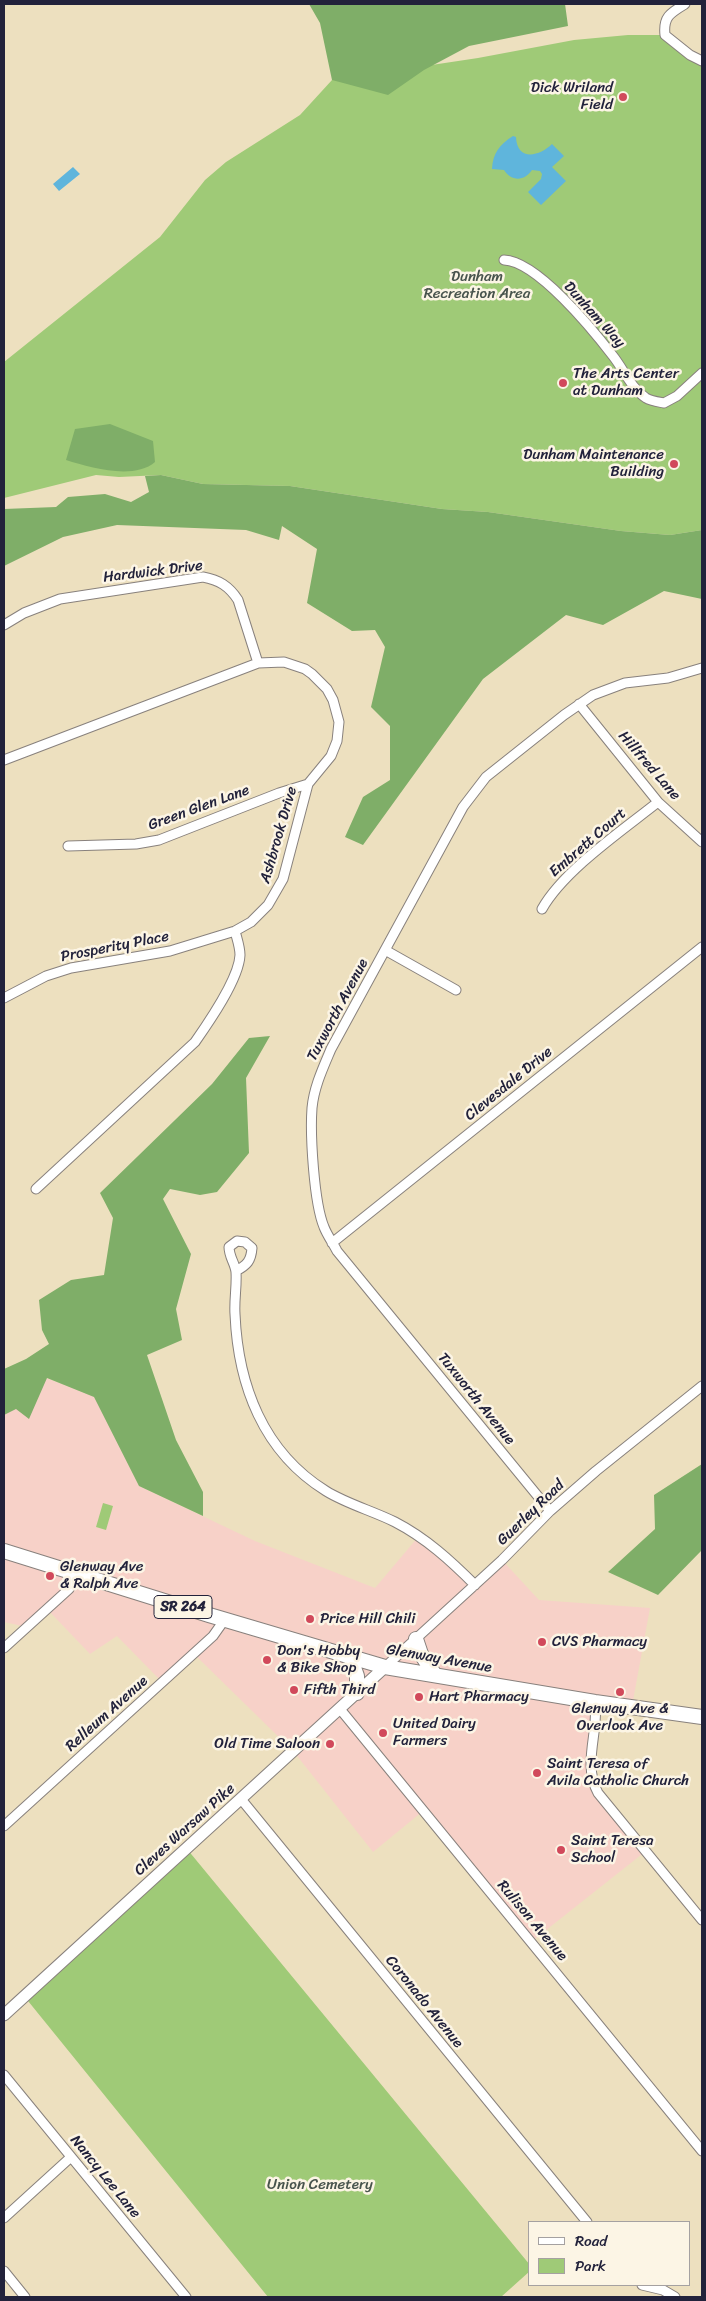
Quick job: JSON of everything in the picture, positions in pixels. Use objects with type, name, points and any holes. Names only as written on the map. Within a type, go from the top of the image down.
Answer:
[{"type":"main road","name":"Glenway Avenue","points":[[4,1550],[385,1667],[595,1702],[702,1716]]},
{"type":"main road","points":[[416,1639],[421,1654],[435,1676]]},
{"type":"main road","points":[[350,1656],[356,1676],[357,1694]]},
{"type":"street","points":[[685,4],[668,14],[664,23],[665,35],[702,62]]},
{"type":"street","name":"Dunham Way","points":[[504,260],[514,260],[535,274],[574,309],[614,357],[634,388],[648,399],[664,403],[676,396],[702,374]]},
{"type":"street","name":"Hardwick Drive","points":[[4,625],[24,613],[60,599],[203,577],[220,582],[238,600],[258,663]]},
{"type":"street","name":"Ashbrook Drive","points":[[4,760],[258,663],[284,662],[305,669],[319,679],[333,700],[339,722],[337,741],[322,769],[308,784],[290,857],[275,895],[251,922],[235,931]]},
{"type":"street","name":"Tuxworth Avenue","points":[[550,1511],[356,1275],[332,1243],[320,1214],[312,1148],[312,1107],[315,1090],[331,1049],[463,807],[474,791],[501,765],[579,704],[609,688],[625,683],[668,678],[702,668]]},
{"type":"street","name":"Hillfred Lane","points":[[579,704],[658,802],[702,842]]},
{"type":"street","name":"Green Glen Lane","points":[[68,846],[136,844],[158,840],[308,784]]},
{"type":"street","name":"Embrett Court","points":[[542,909],[556,888],[571,874],[658,802]]},
{"type":"street","points":[[36,1189],[195,1042],[236,973],[240,954],[235,931]]},
{"type":"street","name":"Prosperity Place","points":[[4,998],[30,983],[71,968],[170,951],[235,931]]},
{"type":"street","name":"Clevesdale Drive","points":[[332,1243],[702,947]]},
{"type":"street","points":[[384,950],[456,990]]},
{"type":"street","points":[[236,1271],[234,1312],[240,1364],[256,1414],[273,1443],[311,1481],[341,1499],[396,1523],[419,1536],[444,1555],[475,1586]]},
{"type":"street","name":"Guerley Road","points":[[385,1667],[475,1586],[550,1511],[596,1471],[702,1386]]},
{"type":"street","points":[[4,1648],[69,1589],[78,1574]]},
{"type":"street","name":"Relleum Avenue","points":[[4,1826],[213,1636],[225,1619]]},
{"type":"street","name":"Cleves Warsaw Pike","points":[[4,2015],[385,1667]]},
{"type":"street","points":[[595,1702],[597,1713],[590,1760],[593,1784],[702,1920]]},
{"type":"street","name":"Rulison Avenue","points":[[340,1709],[702,2152]]},
{"type":"street","name":"Coronado Avenue","points":[[241,1800],[586,2221]]},
{"type":"street","name":"Nancy Lee Lane","points":[[4,2075],[186,2297]]},
{"type":"street","points":[[4,2218],[70,2157]]},
{"type":"street","points":[[4,2271],[25,2297]]},
{"type":"street","points":[[646,2286],[663,2290],[675,2297]]},
{"type":"shaded area","points":[[46,1378],[95,1397],[139,1486],[255,1541],[375,1588],[419,1536],[475,1585],[502,1560],[539,1600],[650,1608],[632,1706],[596,1702],[593,1784],[646,1851],[531,1942],[423,1811],[373,1852],[294,1752],[194,1654],[162,1682],[117,1636],[90,1654],[47,1609],[27,1627],[4,1622],[4,1402]]},
{"type":"green space","points":[[309,4],[565,4],[568,26],[469,46],[424,70],[388,95],[332,80],[320,23]]},
{"type":"green space","name":"Dunham Recreation Area","points":[[628,35],[665,35],[702,61],[702,530],[670,535],[621,531],[488,512],[442,509],[290,486],[203,484],[161,475],[119,477],[96,475],[4,498],[4,362],[160,237],[205,180],[226,162],[300,115],[332,80],[478,58],[574,40]]},
{"type":"green space","points":[[110,424],[153,441],[155,462],[136,470],[112,471],[66,460],[75,429]]},
{"type":"green space","points":[[161,475],[203,484],[290,486],[442,509],[488,512],[621,531],[670,535],[702,530],[702,599],[664,591],[603,625],[566,615],[483,679],[363,845],[345,837],[363,797],[390,780],[390,726],[371,707],[385,647],[375,630],[352,631],[307,603],[317,549],[282,526],[279,540],[246,530],[117,525],[63,537],[4,566],[4,509],[56,507],[68,497],[105,494],[131,502],[149,492],[145,476]]},
{"type":"green space","points":[[270,1036],[246,1078],[249,1153],[217,1192],[200,1195],[170,1189],[163,1199],[191,1254],[176,1309],[182,1340],[147,1355],[176,1440],[203,1492],[203,1516],[139,1486],[94,1397],[47,1378],[29,1419],[16,1409],[4,1415],[4,1369],[26,1359],[49,1344],[42,1330],[39,1300],[71,1280],[104,1275],[113,1218],[100,1193],[212,1084],[249,1038]]},
{"type":"green space","points":[[702,1464],[702,1550],[658,1595],[608,1572],[655,1529],[654,1495]]},
{"type":"green space","points":[[103,1503],[113,1506],[106,1530],[96,1527]]},
{"type":"green space","name":"Union Cemetery","points":[[187,1849],[528,2263],[528,2273],[501,2297],[268,2297],[24,1996]]},
{"type":"water","points":[[513,136],[516,137],[520,150],[525,153],[536,154],[552,144],[564,156],[552,167],[566,181],[541,205],[528,192],[541,179],[542,174],[540,171],[532,170],[525,177],[518,179],[510,176],[504,170],[492,169],[498,150]]},
{"type":"water","points":[[73,167],[80,174],[59,191],[53,184]]},
{"type":"place","name":"Dick Wriland Field","points":[[623,97]]},
{"type":"place","name":"The Arts Center at Dunham","points":[[563,383]]},
{"type":"place","name":"Dunham Maintenance Building","points":[[674,464]]},
{"type":"place","name":"Glenway Ave & Ralph Ave","points":[[50,1576]]},
{"type":"place","name":"Price Hill Chili","points":[[310,1619]]},
{"type":"place","name":"CVS Pharmacy","points":[[542,1642]]},
{"type":"place","name":"Don's Hobby & Bike Shop","points":[[267,1660]]},
{"type":"place","name":"Fifth Third","points":[[294,1690]]},
{"type":"place","name":"Glenway Ave & Overlook Ave","points":[[620,1692]]},
{"type":"place","name":"Hart Pharmacy","points":[[419,1697]]},
{"type":"place","name":"United Dairy Farmers","points":[[383,1733]]},
{"type":"place","name":"Old Time Saloon","points":[[330,1744]]},
{"type":"place","name":"Saint Teresa of Avila Catholic Church","points":[[537,1773]]},
{"type":"place","name":"Saint Teresa School","points":[[561,1850]]}]
